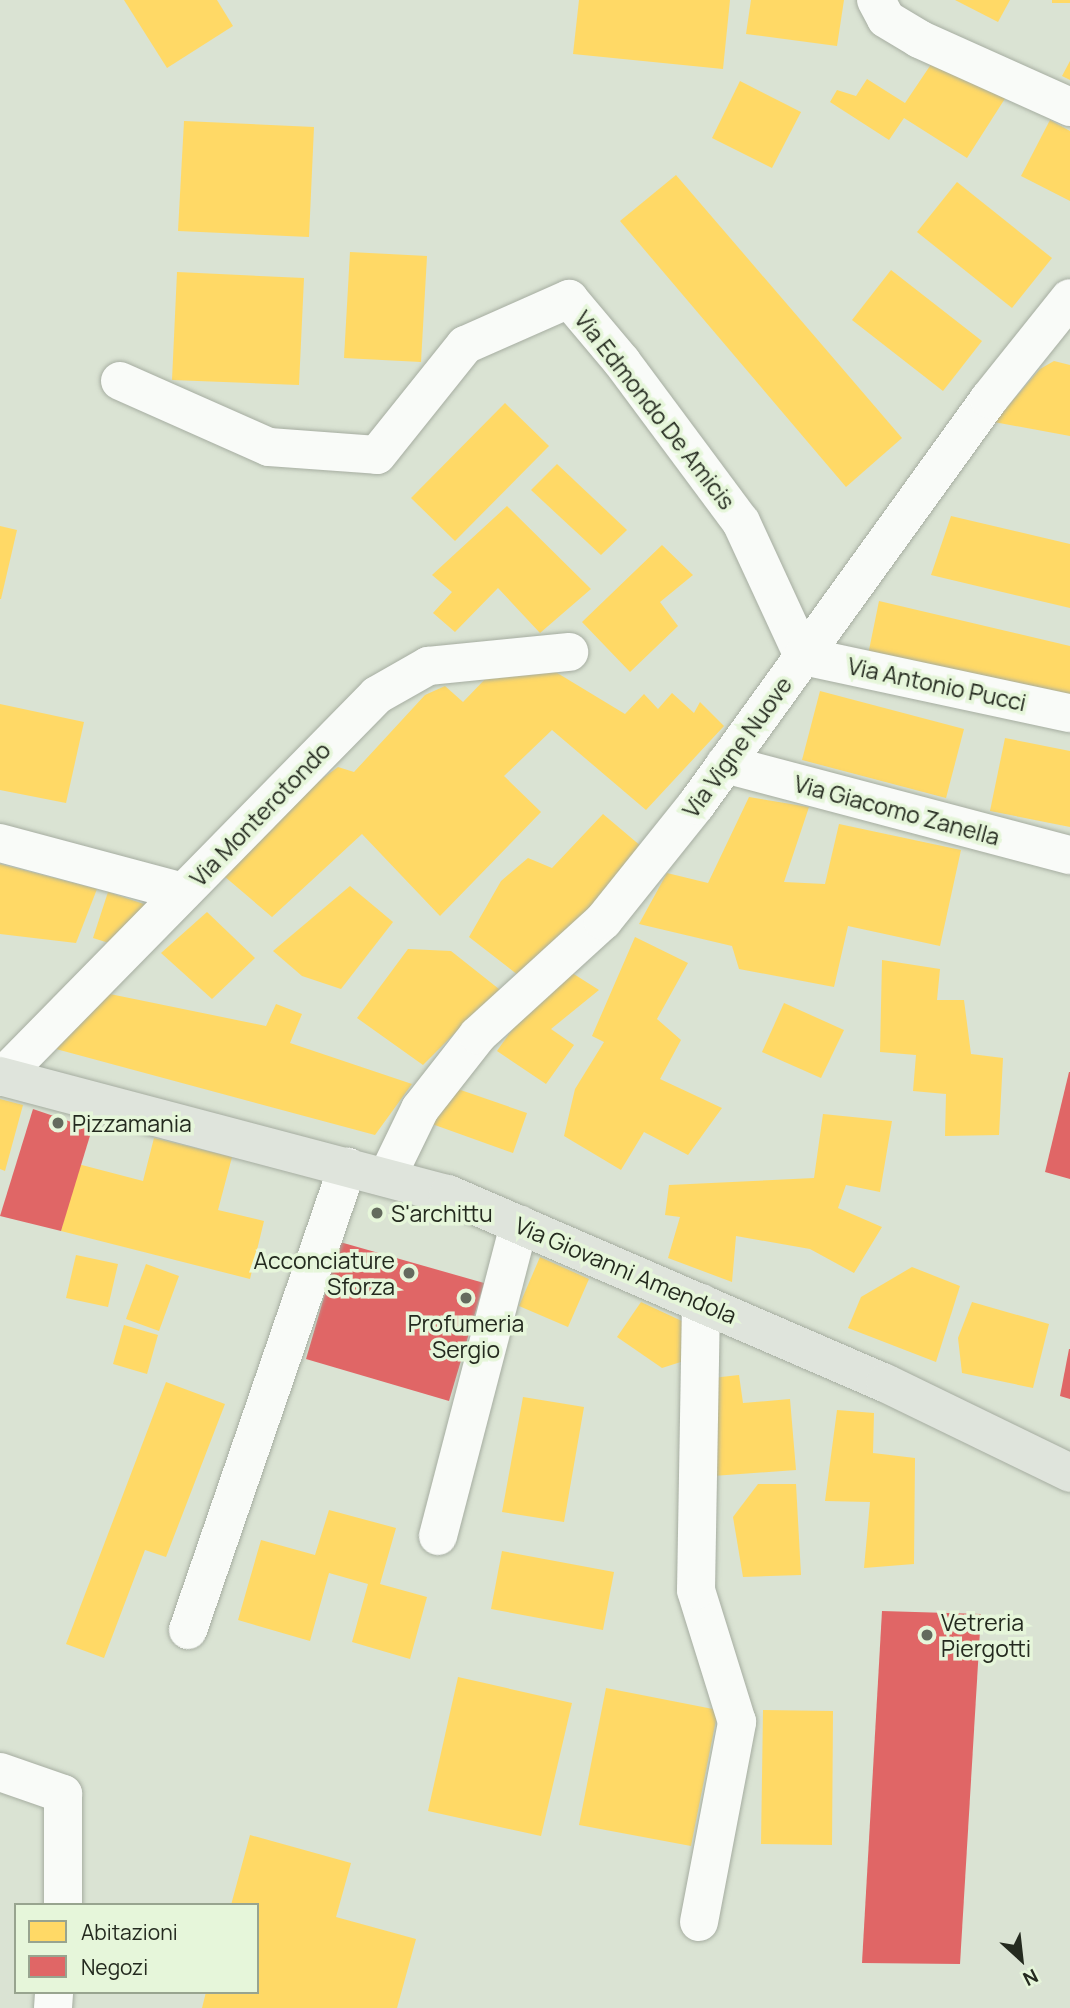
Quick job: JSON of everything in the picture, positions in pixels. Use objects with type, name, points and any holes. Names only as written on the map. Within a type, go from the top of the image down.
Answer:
[{"type":"main road","name":"Via Giovanni Amendola","points":[[1,1077],[448,1194],[885,1383],[1070,1473]]},
{"type":"street","points":[[876,0],[886,19],[919,39],[1070,107]]},
{"type":"street","name":"Via Vigne Nuove","points":[[387,1177],[420,1109],[478,1034],[603,921],[725,764],[989,399],[1055,340],[1070,298]]},
{"type":"street","name":"Via Edmondo De Amicis","points":[[120,381],[270,447],[377,455],[465,345],[569,299],[622,362],[741,522],[803,656]]},
{"type":"street","name":"Via Monterotondo","points":[[1,1077],[377,695],[428,666],[569,652]]},
{"type":"street","name":"Via Antonio Pucci","points":[[803,656],[1070,713]]},
{"type":"street","name":"Via Giacomo Zanella","points":[[725,764],[1070,855]]},
{"type":"street","points":[[0,843],[183,892]]},
{"type":"street","points":[[188,1630],[347,1167]]},
{"type":"street","points":[[438,1536],[519,1224]]},
{"type":"street","points":[[699,1922],[737,1721],[696,1590],[701,1303]]},
{"type":"street","points":[[0,1772],[63,1794],[63,1903]]},
{"type":"building: Abitazioni","points":[[124,0],[217,0],[233,26],[167,68]]},
{"type":"building: Abitazioni","points":[[579,0],[730,0],[723,69],[573,54]]},
{"type":"building: Abitazioni","points":[[751,0],[844,0],[837,46],[746,34]]},
{"type":"building: Abitazioni","points":[[955,0],[1010,0],[998,22]]},
{"type":"building: Abitazioni","points":[[1052,0],[1070,0],[1070,3],[1052,3]]},
{"type":"building: Abitazioni","points":[[938,54],[1006,97],[967,158],[904,118],[889,140],[830,102],[837,90],[856,96],[867,79],[905,103]]},
{"type":"building: Abitazioni","points":[[1070,61],[1070,80],[1062,76]]},
{"type":"building: Abitazioni","points":[[740,81],[801,112],[772,168],[712,138]]},
{"type":"building: Abitazioni","points":[[1050,120],[1070,131],[1070,201],[1021,176]]},
{"type":"building: Abitazioni","points":[[184,121],[314,127],[309,237],[178,231]]},
{"type":"building: Abitazioni","points":[[676,175],[902,438],[846,487],[620,221]]},
{"type":"building: Abitazioni","points":[[957,182],[1052,258],[1012,308],[917,232]]},
{"type":"building: Abitazioni","points":[[350,252],[427,256],[421,362],[344,358]]},
{"type":"building: Abitazioni","points":[[891,270],[982,341],[943,391],[852,320]]},
{"type":"building: Abitazioni","points":[[177,272],[304,278],[299,385],[172,380]]},
{"type":"building: Abitazioni","points":[[1054,361],[1070,365],[1070,436],[994,422],[1040,369]]},
{"type":"building: Abitazioni","points":[[505,403],[549,446],[455,541],[411,498]]},
{"type":"building: Abitazioni","points":[[557,464],[627,530],[601,555],[531,490]]},
{"type":"building: Abitazioni","points":[[507,506],[591,589],[540,633],[498,588],[455,632],[433,613],[452,592],[432,575]]},
{"type":"building: Abitazioni","points":[[951,516],[1070,544],[1070,608],[931,575]]},
{"type":"building: Abitazioni","points":[[0,526],[17,530],[1,599],[0,599]]},
{"type":"building: Abitazioni","points":[[662,545],[693,575],[660,602],[678,626],[630,672],[582,622]]},
{"type":"building: Abitazioni","points":[[879,601],[1070,646],[1070,700],[868,655]]},
{"type":"building: Abitazioni","points":[[549,668],[625,714],[644,694],[658,709],[672,693],[694,713],[700,702],[724,726],[646,810],[552,730],[504,776],[541,812],[440,916],[362,834],[272,917],[224,876],[287,804],[338,767],[354,772],[425,695],[445,686],[463,702],[491,673]]},
{"type":"building: Abitazioni","points":[[820,691],[964,729],[946,798],[802,760]]},
{"type":"building: Abitazioni","points":[[0,704],[84,722],[66,803],[0,790]]},
{"type":"building: Abitazioni","points":[[1005,738],[1070,751],[1070,827],[990,811]]},
{"type":"building: Abitazioni","points":[[749,797],[809,807],[784,882],[825,884],[839,824],[961,850],[940,946],[848,926],[834,987],[739,969],[732,946],[639,924],[667,873],[708,883]]},
{"type":"building: Abitazioni","points":[[603,814],[642,847],[604,895],[518,975],[469,937],[501,881],[528,858],[552,868]]},
{"type":"building: Abitazioni","points":[[0,864],[97,889],[76,943],[0,934]]},
{"type":"building: Abitazioni","points":[[350,886],[393,922],[341,989],[302,976],[273,951]]},
{"type":"building: Abitazioni","points":[[108,892],[150,906],[112,944],[93,938]]},
{"type":"building: Abitazioni","points":[[207,912],[255,958],[212,999],[161,953]]},
{"type":"building: Abitazioni","points":[[635,937],[688,963],[657,1019],[681,1040],[660,1079],[722,1108],[688,1155],[644,1132],[621,1170],[564,1136],[575,1089],[604,1042],[592,1036]]},
{"type":"building: Abitazioni","points":[[408,949],[451,951],[504,993],[462,1026],[423,1065],[357,1018]]},
{"type":"building: Abitazioni","points":[[882,960],[940,969],[937,1000],[964,1000],[971,1054],[1003,1058],[999,1135],[945,1136],[946,1094],[913,1091],[916,1055],[880,1052]]},
{"type":"building: Abitazioni","points":[[569,971],[599,990],[551,1029],[574,1045],[546,1084],[497,1051],[528,1007]]},
{"type":"building: Abitazioni","points":[[105,993],[266,1026],[276,1004],[302,1014],[290,1043],[412,1084],[375,1135],[56,1049]]},
{"type":"building: Abitazioni","points":[[784,1003],[844,1030],[821,1078],[762,1052]]},
{"type":"building: Abitazioni","points":[[452,1087],[527,1113],[513,1153],[432,1124]]},
{"type":"building: Abitazioni","points":[[0,1099],[23,1105],[5,1171],[0,1169]]},
{"type":"building: Abitazioni","points":[[823,1114],[892,1121],[880,1192],[846,1185],[838,1208],[882,1227],[854,1273],[810,1249],[736,1236],[732,1282],[668,1258],[680,1217],[665,1215],[669,1185],[814,1178]]},
{"type":"building: Abitazioni","points":[[154,1138],[232,1157],[218,1210],[264,1221],[250,1279],[61,1231],[78,1164],[143,1181]]},
{"type":"building: Abitazioni","points":[[76,1255],[118,1264],[108,1307],[66,1298]]},
{"type":"building: Abitazioni","points":[[540,1257],[589,1279],[568,1327],[519,1306]]},
{"type":"building: Abitazioni","points":[[146,1264],[179,1276],[159,1331],[126,1319]]},
{"type":"building: Abitazioni","points":[[912,1267],[960,1286],[936,1362],[848,1328],[861,1297]]},
{"type":"building: Abitazioni","points":[[641,1302],[684,1322],[687,1360],[662,1368],[617,1337]]},
{"type":"building: Abitazioni","points":[[972,1302],[1049,1324],[1033,1388],[962,1373],[958,1338]]},
{"type":"building: Abitazioni","points":[[124,1325],[158,1335],[147,1374],[113,1364]]},
{"type":"building: Abitazioni","points":[[739,1375],[743,1403],[790,1399],[796,1470],[713,1476],[712,1378]]},
{"type":"building: Abitazioni","points":[[166,1382],[225,1404],[166,1557],[145,1550],[104,1658],[66,1644]]},
{"type":"building: Abitazioni","points":[[523,1397],[584,1407],[564,1522],[502,1512]]},
{"type":"building: Abitazioni","points":[[837,1410],[874,1413],[873,1453],[915,1458],[914,1564],[864,1568],[870,1502],[825,1501]]},
{"type":"building: Abitazioni","points":[[758,1484],[796,1484],[801,1575],[743,1577],[733,1517]]},
{"type":"building: Abitazioni","points":[[329,1510],[396,1528],[380,1584],[427,1597],[410,1659],[352,1642],[368,1584],[329,1573],[310,1641],[238,1620],[261,1540],[315,1555]]},
{"type":"building: Abitazioni","points":[[502,1551],[614,1572],[603,1630],[491,1609]]},
{"type":"building: Abitazioni","points":[[458,1677],[572,1703],[541,1836],[428,1811]]},
{"type":"building: Abitazioni","points":[[606,1688],[718,1710],[691,1846],[579,1825]]},
{"type":"building: Abitazioni","points":[[763,1710],[833,1711],[832,1845],[761,1844]]},
{"type":"building: Abitazioni","points":[[250,1835],[351,1863],[336,1917],[416,1939],[397,2008],[202,2008],[206,1994],[259,1994],[259,1903],[232,1903]]},
{"type":"building: Negozi","points":[[1070,1072],[1070,1179],[1045,1172]]},
{"type":"building: Negozi","points":[[33,1109],[92,1129],[61,1231],[0,1216]]},
{"type":"building: Negozi","points":[[340,1242],[484,1283],[449,1401],[306,1359]]},
{"type":"building: Negozi","points":[[1070,1349],[1070,1399],[1060,1396]]},
{"type":"building: Negozi","points":[[882,1611],[981,1614],[960,1964],[862,1963]]},
{"type":"place","name":"Pizzamania","points":[[58,1123]]},
{"type":"place","name":"S'archittu","points":[[377,1213]]},
{"type":"place","name":"Acconciature Sforza","points":[[409,1273]]},
{"type":"place","name":"Profumeria Sergio","points":[[466,1298]]},
{"type":"place","name":"Vetreria Piergotti","points":[[927,1635]]}]
